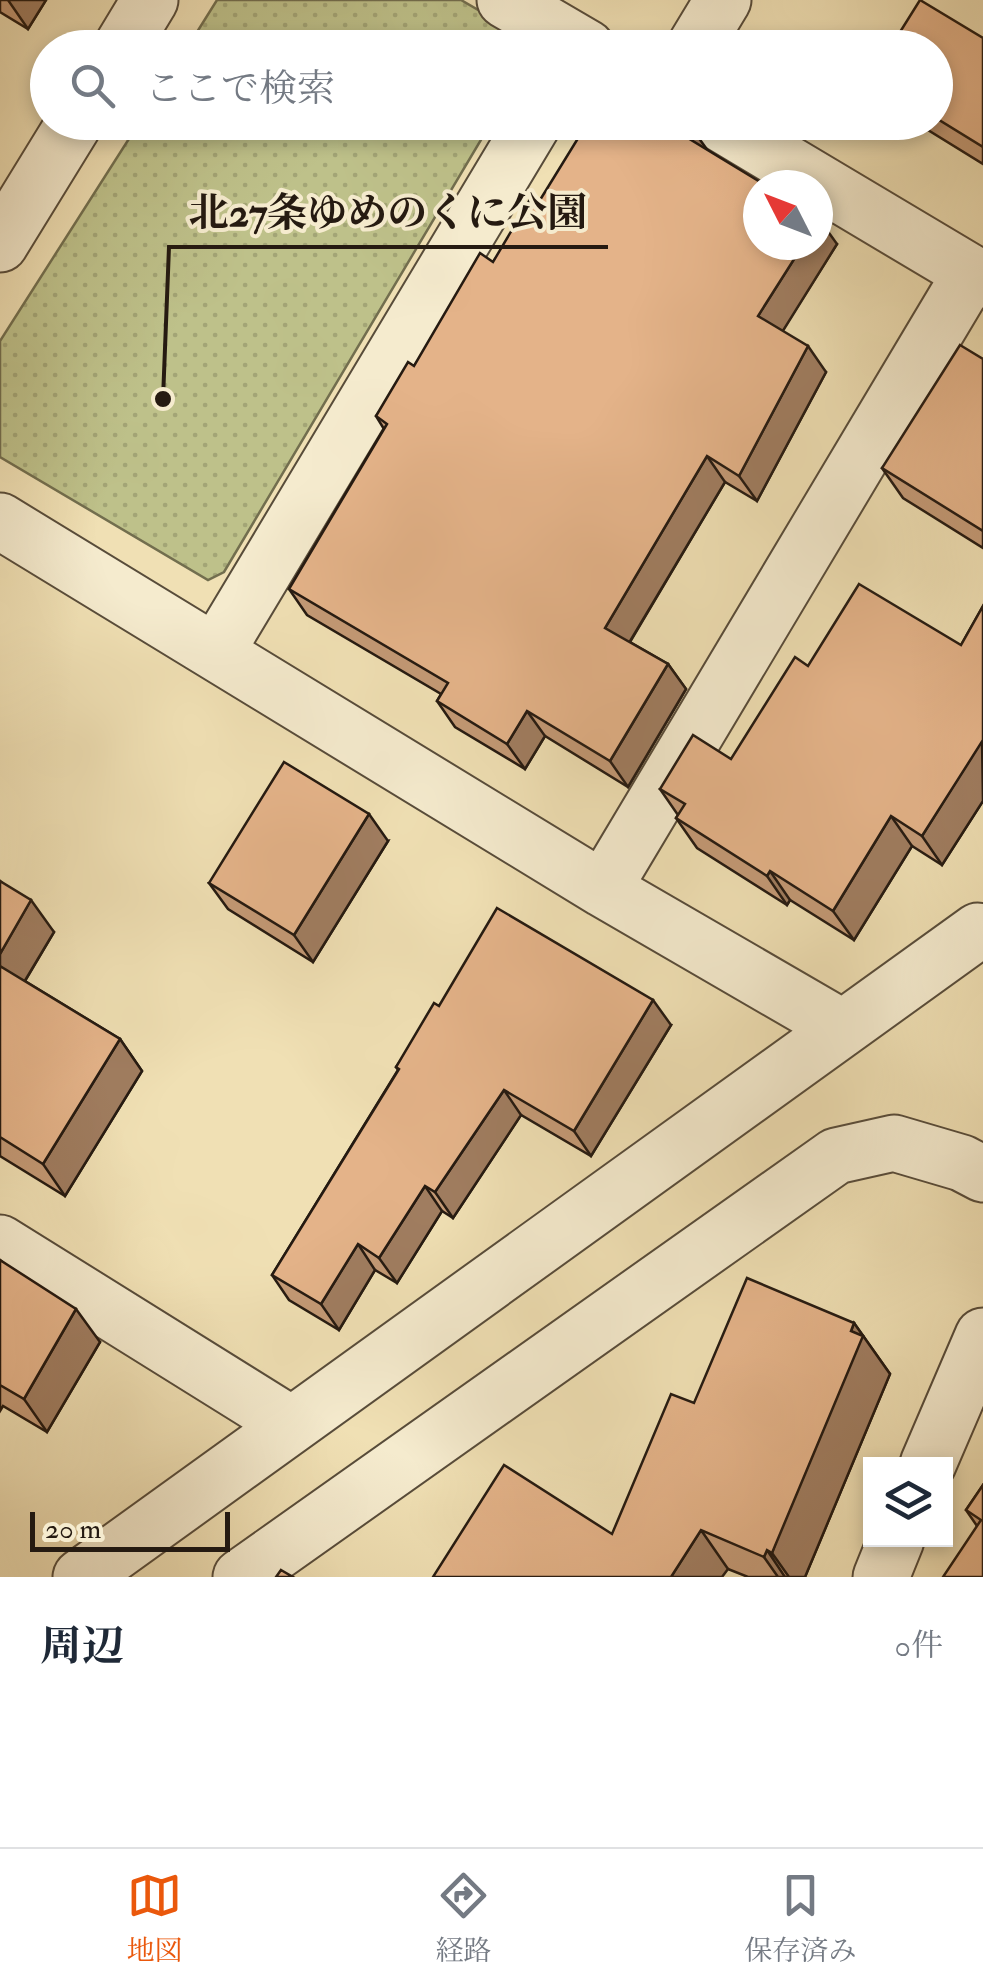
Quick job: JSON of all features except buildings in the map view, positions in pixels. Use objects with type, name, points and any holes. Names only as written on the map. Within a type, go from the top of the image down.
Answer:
[{"type":"street","points":[[132,30],[150,0]]},
{"type":"street","points":[[505,0],[556,30]]},
{"type":"street","points":[[705,30],[723,0]]},
{"type":"street","points":[[0,244],[64,140]]},
{"type":"street","points":[[216,652],[523,140]]},
{"type":"street","points":[[603,889],[977,276],[748,140]]},
{"type":"street","points":[[0,521],[603,889],[842,1027]]},
{"type":"street","points":[[81,1577],[842,1027],[978,931],[983,932]]},
{"type":"street","points":[[242,1577],[836,1156],[894,1143],[962,1163],[983,1174]]},
{"type":"street","points":[[0,1243],[292,1424]]},
{"type":"street","points":[[931,1457],[983,1336]]},
{"type":"street","points":[[880,1577],[893,1547]]},
{"type":"green space","points":[[217,0],[461,0],[513,30],[198,30]]},
{"type":"green space","points":[[128,140],[481,140],[224,572],[208,580],[0,457],[0,341]]},
{"type":"place","name":"北27条ゆめのくに公園","points":[[163,399]]}]
